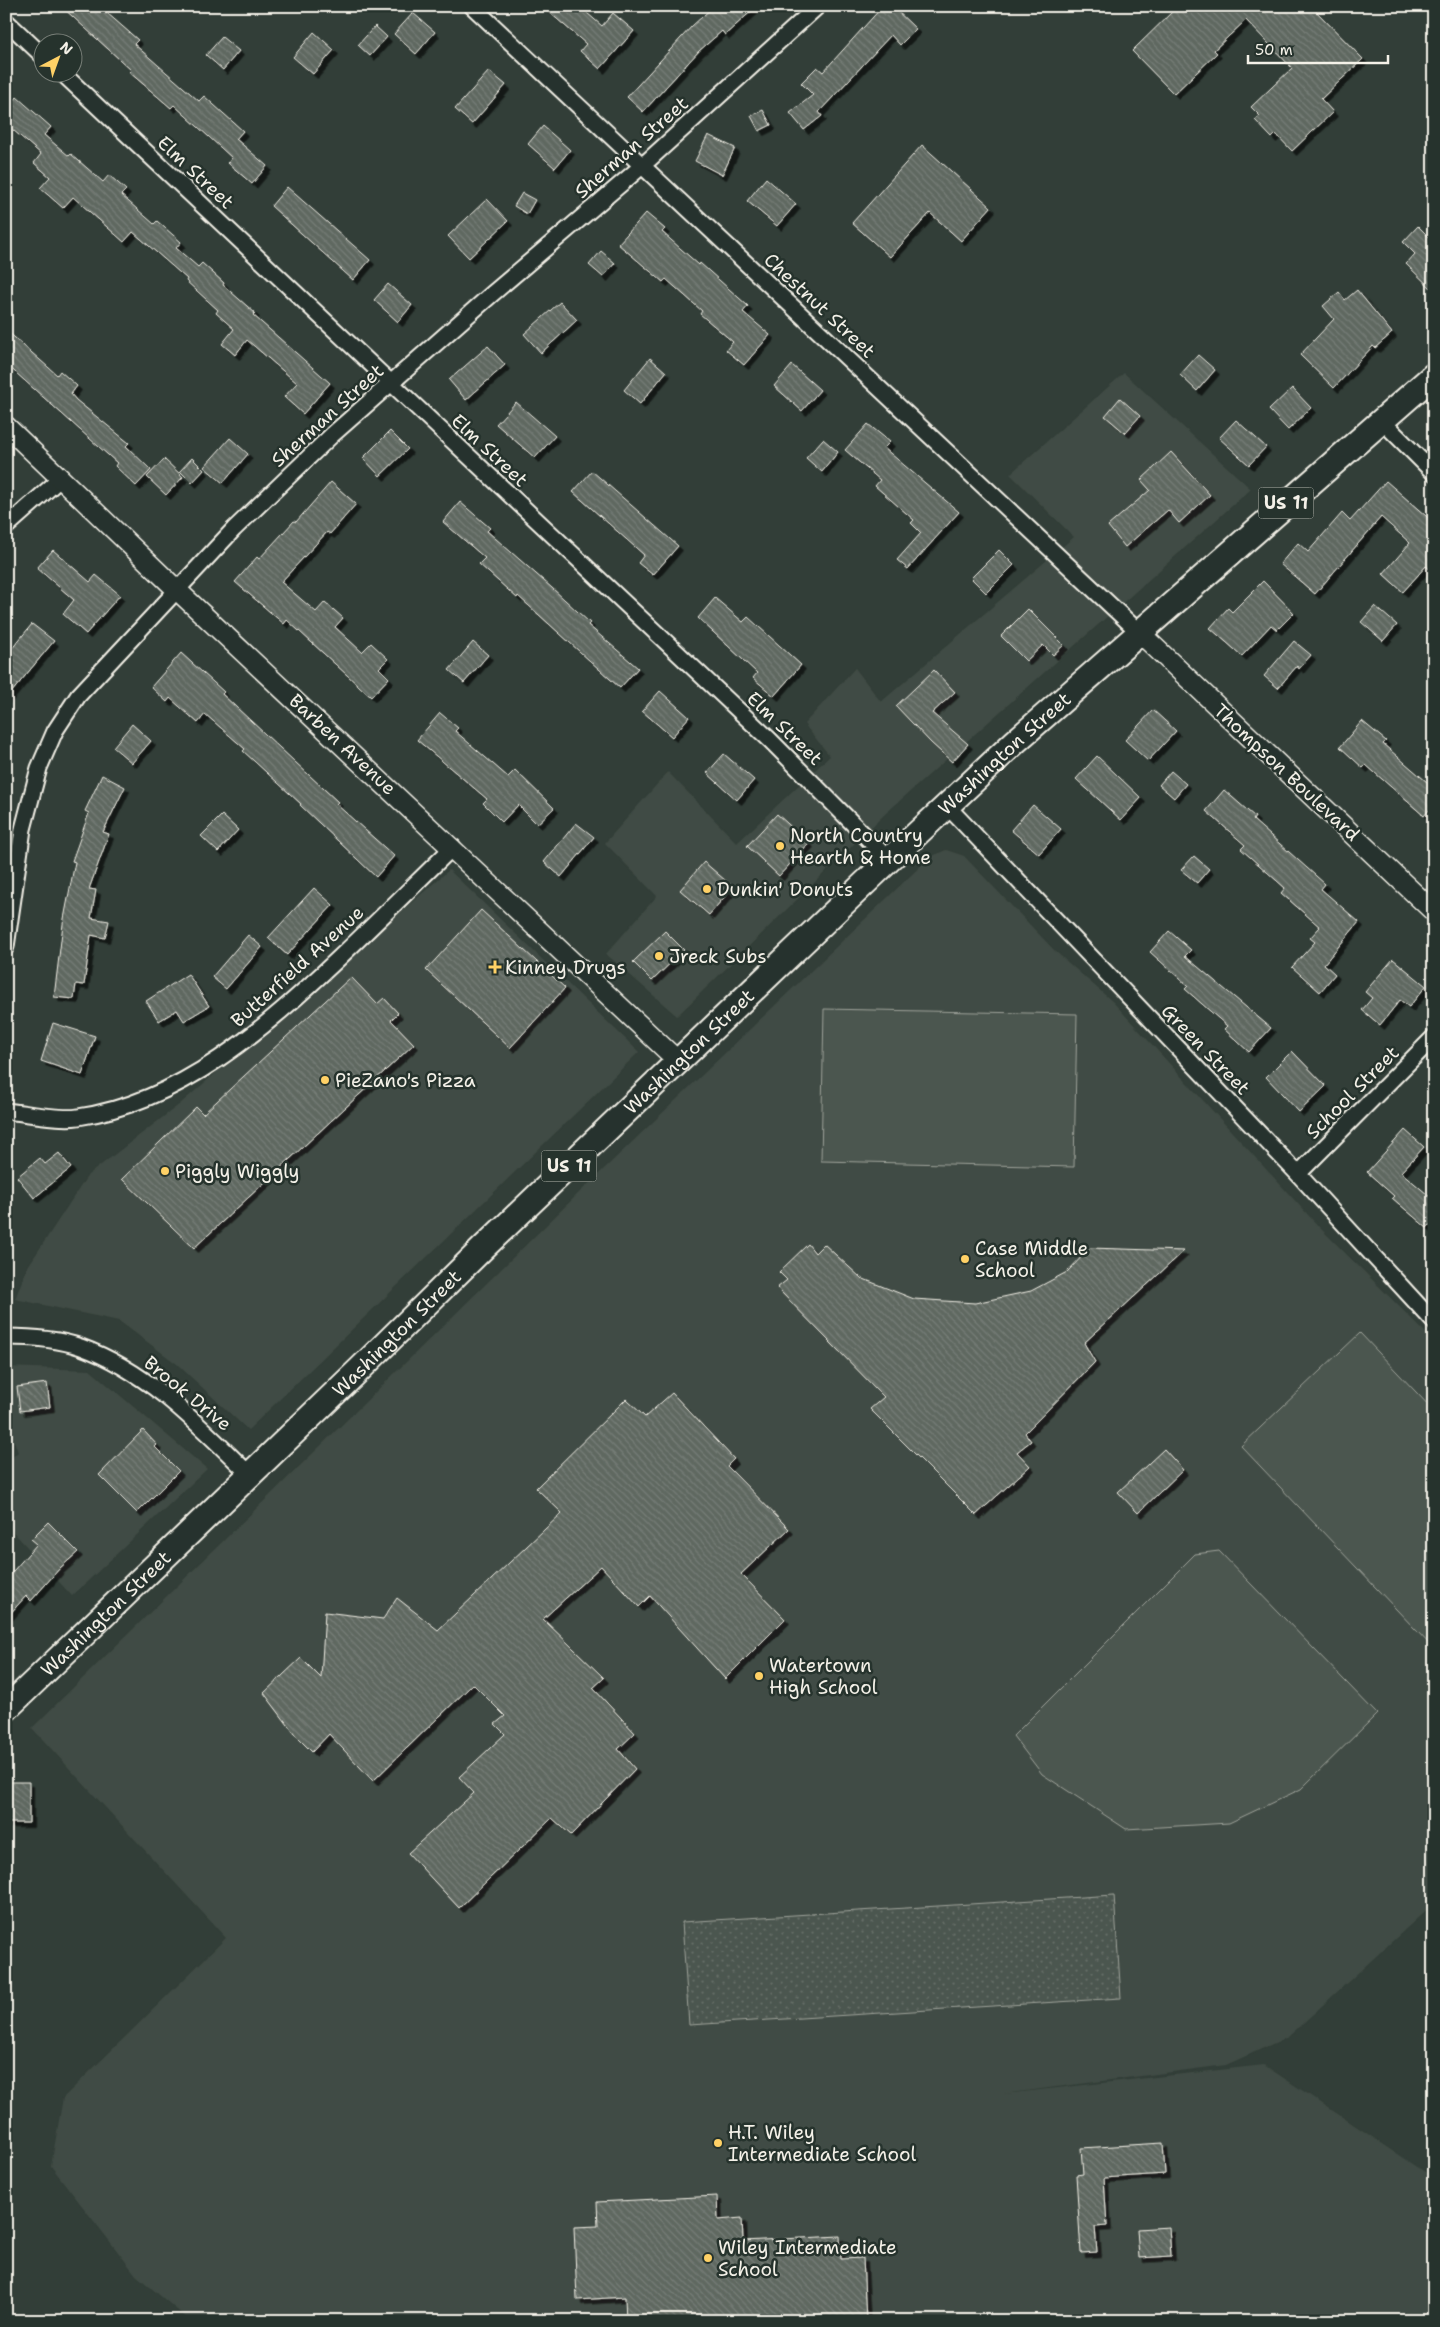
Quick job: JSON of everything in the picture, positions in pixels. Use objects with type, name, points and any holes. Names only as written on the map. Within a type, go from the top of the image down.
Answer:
[{"type":"main road","name":"Washington Street","points":[[6,1709],[250,1475],[482,1248],[1016,741],[1434,375]]},
{"type":"street","name":"Chestnut Street","points":[[472,6],[1140,633]]},
{"type":"street","name":"Sherman Street","points":[[6,947],[23,829],[40,768],[55,730],[78,696],[255,509],[332,435],[492,294],[642,166],[818,6]]},
{"type":"street","points":[[6,21],[32,46]]},
{"type":"street","name":"Elm Street","points":[[72,82],[770,740],[889,860]]},
{"type":"street","points":[[1381,420],[1434,473]]},
{"type":"street","name":"Barben Avenue","points":[[6,426],[178,591],[453,847],[679,1062]]},
{"type":"street","points":[[6,527],[61,478]]},
{"type":"street","name":"Thompson Boulevard","points":[[1140,633],[1434,912]]},
{"type":"street","name":"Green Street","points":[[947,806],[1298,1174],[1434,1322]]},
{"type":"street","name":"Butterfield Avenue","points":[[6,1111],[76,1118],[122,1108],[175,1085],[232,1051],[292,1003],[453,847]]},
{"type":"street","name":"School Street","points":[[1298,1174],[1434,1037]]},
{"type":"street","name":"Brook Drive","points":[[6,1337],[51,1340],[80,1346],[104,1356],[147,1381],[221,1446],[250,1475]]},
{"type":"shaded area","points":[[1124,373],[1251,489],[886,813],[677,1016],[606,954],[657,896],[605,843],[668,772],[737,843],[830,756],[804,724],[855,668],[881,702],[1074,537],[1010,474]]},
{"type":"shaded area","points":[[946,850],[964,856],[1055,951],[1113,1002],[1320,1228],[1434,1341],[1434,1903],[1288,2037],[1226,2065],[1003,2094],[1264,2065],[1434,2178],[1434,2321],[190,2321],[136,2275],[51,2166],[63,2098],[226,1938],[32,1728],[581,1191],[930,857]]},
{"type":"shaded area","points":[[449,870],[639,1052],[248,1430],[177,1364],[119,1321],[15,1299],[27,1268],[88,1175],[180,1104]]},
{"type":"shaded area","points":[[824,1009],[1077,1014],[1074,1167],[821,1161]]},
{"type":"shaded area","points":[[1360,1333],[1434,1411],[1434,1649],[1241,1446]]},
{"type":"shaded area","points":[[6,1367],[90,1370],[207,1469],[72,1596],[6,1524],[6,1463],[18,1452],[6,1418]]},
{"type":"shaded area","points":[[1219,1551],[1377,1714],[1301,1789],[1229,1823],[1126,1829],[1042,1774],[1013,1736],[1195,1554]]},
{"type":"shaded area","points":[[1114,1895],[1121,1998],[689,2025],[682,1922]]},
{"type":"building","points":[[61,6],[99,6],[138,40],[134,44],[199,101],[204,96],[243,131],[236,139],[267,166],[252,184],[228,163],[232,158],[174,105],[171,108],[129,72],[131,70]]},
{"type":"building","points":[[542,6],[579,6],[602,26],[613,13],[634,31],[600,69],[580,51],[586,44]]},
{"type":"building","points":[[714,6],[757,6],[725,35],[722,31],[699,51],[643,112],[627,97],[692,26]]},
{"type":"building","points":[[883,6],[892,6],[916,29],[900,45],[891,35],[819,112],[822,116],[804,130],[790,113],[813,95],[801,83],[817,67],[823,72]]},
{"type":"building","points":[[1178,6],[1311,6],[1363,59],[1321,99],[1333,112],[1292,151],[1276,134],[1272,138],[1255,120],[1260,116],[1251,107],[1292,68],[1246,20],[1214,50],[1217,53],[1174,94],[1132,51]]},
{"type":"building","points":[[413,13],[435,32],[416,54],[394,34]]},
{"type":"building","points":[[375,26],[387,37],[370,56],[358,45]]},
{"type":"building","points":[[314,32],[334,50],[313,74],[293,57]]},
{"type":"building","points":[[222,37],[239,51],[223,70],[206,55]]},
{"type":"building","points":[[489,71],[506,85],[472,124],[455,109]]},
{"type":"building","points":[[17,97],[51,127],[44,135],[69,156],[71,154],[103,182],[109,175],[126,190],[121,195],[154,224],[157,221],[181,242],[176,248],[198,267],[202,263],[224,283],[223,285],[255,313],[253,315],[330,383],[303,414],[284,397],[297,383],[247,340],[235,355],[222,344],[234,329],[216,313],[218,310],[186,281],[187,279],[133,232],[124,242],[73,197],[63,208],[40,188],[50,177],[34,163],[41,154],[6,124],[6,110]]},
{"type":"building","points":[[763,110],[771,125],[759,131],[751,116]]},
{"type":"building","points":[[543,126],[570,150],[555,168],[528,144]]},
{"type":"building","points":[[708,135],[735,148],[722,175],[695,161]]},
{"type":"building","points":[[922,145],[991,207],[961,241],[930,213],[890,257],[852,223]]},
{"type":"building","points":[[766,178],[796,204],[777,226],[747,201]]},
{"type":"building","points":[[287,187],[370,260],[353,280],[271,206]]},
{"type":"building","points":[[522,193],[535,200],[527,214],[514,206]]},
{"type":"building","points":[[487,199],[508,221],[469,258],[448,236]]},
{"type":"building","points":[[646,213],[665,229],[662,232],[748,306],[743,312],[770,335],[744,365],[726,350],[733,342],[700,314],[702,311],[666,279],[663,282],[618,244]]},
{"type":"building","points":[[1418,226],[1434,242],[1434,291],[1406,264],[1415,254],[1403,242]]},
{"type":"building","points":[[601,251],[615,263],[603,277],[589,265]]},
{"type":"building","points":[[388,284],[412,305],[398,322],[374,300]]},
{"type":"building","points":[[1357,290],[1392,333],[1375,348],[1373,346],[1334,388],[1300,355],[1334,319],[1323,306],[1339,292],[1345,300]]},
{"type":"building","points":[[560,302],[577,320],[541,353],[524,334]]},
{"type":"building","points":[[6,330],[57,375],[60,371],[77,386],[71,394],[76,400],[129,443],[126,446],[151,470],[136,486],[115,466],[117,463],[6,364]]},
{"type":"building","points":[[488,346],[505,365],[466,400],[449,380]]},
{"type":"building","points":[[1198,355],[1215,370],[1197,391],[1180,375]]},
{"type":"building","points":[[650,358],[666,372],[640,404],[624,390]]},
{"type":"building","points":[[792,365],[820,390],[802,411],[774,386]]},
{"type":"building","points":[[1292,388],[1311,408],[1288,430],[1269,410]]},
{"type":"building","points":[[1120,398],[1140,416],[1125,433],[1105,416]]},
{"type":"building","points":[[516,402],[555,436],[535,458],[496,424]]},
{"type":"building","points":[[1236,420],[1266,447],[1249,465],[1219,438]]},
{"type":"building","points":[[868,424],[890,442],[884,448],[959,512],[908,569],[897,560],[921,533],[911,523],[914,520],[875,486],[880,480],[845,450]]},
{"type":"building","points":[[390,431],[408,449],[380,476],[363,458]]},
{"type":"building","points":[[230,438],[248,454],[223,483],[204,467]]},
{"type":"building","points":[[823,439],[838,452],[822,472],[806,458]]},
{"type":"building","points":[[1171,452],[1210,495],[1179,523],[1168,510],[1125,547],[1108,526],[1150,490],[1141,480]]},
{"type":"building","points":[[192,458],[204,470],[192,483],[180,471]]},
{"type":"building","points":[[164,459],[183,477],[166,495],[147,477]]},
{"type":"building","points":[[592,471],[678,546],[653,575],[638,563],[644,555],[573,492]]},
{"type":"building","points":[[1386,481],[1434,523],[1434,573],[1426,566],[1403,592],[1383,574],[1410,543],[1381,517],[1315,594],[1280,564],[1298,543],[1308,552],[1342,513],[1350,521]]},
{"type":"building","points":[[331,482],[356,504],[330,534],[327,532],[281,582],[316,612],[325,602],[343,618],[335,627],[362,652],[371,643],[388,659],[379,668],[389,678],[371,697],[287,620],[284,624],[235,582],[257,557],[259,559],[294,521],[296,522]]},
{"type":"building","points":[[460,502],[490,528],[487,531],[590,623],[588,625],[638,668],[620,688],[518,596],[517,598],[479,564],[485,558],[443,522]]},
{"type":"building","points":[[53,550],[90,582],[96,575],[120,595],[86,634],[63,614],[74,600],[37,568]]},
{"type":"building","points":[[999,550],[1014,565],[986,593],[971,578]]},
{"type":"building","points":[[1263,581],[1294,613],[1277,630],[1271,625],[1242,656],[1210,628],[1228,608],[1232,612]]},
{"type":"building","points":[[715,598],[743,622],[748,617],[801,665],[774,696],[753,678],[757,673],[698,618]]},
{"type":"building","points":[[1375,606],[1397,625],[1383,641],[1361,622]]},
{"type":"building","points":[[1028,609],[1064,645],[1053,655],[1043,645],[1026,661],[1001,636]]},
{"type":"building","points":[[32,624],[54,641],[6,699],[6,656]]},
{"type":"building","points":[[1294,641],[1311,655],[1299,669],[1297,666],[1278,688],[1264,676]]},
{"type":"building","points":[[473,642],[488,655],[464,683],[449,670]]},
{"type":"building","points":[[181,653],[224,692],[222,694],[338,802],[336,804],[394,856],[376,877],[243,751],[245,749],[205,714],[198,723],[170,698],[167,702],[151,687]]},
{"type":"building","points":[[934,670],[955,692],[932,713],[968,744],[952,762],[896,706]]},
{"type":"building","points":[[660,691],[689,717],[672,737],[642,711]]},
{"type":"building","points":[[1153,710],[1176,731],[1148,761],[1125,740]]},
{"type":"building","points":[[440,713],[458,728],[455,731],[508,777],[515,770],[554,808],[537,824],[518,805],[502,822],[483,803],[487,799],[417,740]]},
{"type":"building","points":[[1362,721],[1386,741],[1383,744],[1434,788],[1434,804],[1424,816],[1366,765],[1363,768],[1340,747]]},
{"type":"building","points":[[132,724],[151,741],[132,763],[113,747]]},
{"type":"building","points":[[724,754],[754,780],[737,800],[707,773]]},
{"type":"building","points":[[1097,756],[1141,798],[1121,820],[1076,779]]},
{"type":"building","points":[[1171,771],[1186,784],[1174,798],[1159,785]]},
{"type":"building","points":[[102,775],[125,787],[103,832],[109,834],[89,889],[96,890],[91,918],[109,921],[105,938],[91,935],[84,985],[76,984],[74,999],[54,997],[63,924],[75,862],[72,861],[89,813],[85,811]]},
{"type":"building","points":[[1224,790],[1255,817],[1253,820],[1325,884],[1321,889],[1359,922],[1324,964],[1335,974],[1320,992],[1292,967],[1315,942],[1310,938],[1320,927],[1281,893],[1285,888],[1241,849],[1245,845],[1206,811]]},
{"type":"building","points":[[1033,805],[1061,829],[1039,854],[1011,830]]},
{"type":"building","points":[[777,814],[809,843],[779,876],[747,846]]},
{"type":"building","points":[[222,815],[238,830],[218,852],[201,836]]},
{"type":"building","points":[[576,823],[594,837],[561,877],[544,862]]},
{"type":"building","points":[[1194,856],[1209,869],[1197,883],[1181,870]]},
{"type":"building","points":[[704,862],[733,887],[709,915],[680,890]]},
{"type":"building","points":[[314,888],[333,905],[287,955],[268,938]]},
{"type":"building","points":[[481,910],[565,988],[510,1048],[426,970]]},
{"type":"building","name":"Jreck Subs","points":[[665,931],[684,950],[652,981],[633,962]]},
{"type":"building","points":[[1169,931],[1191,950],[1185,956],[1271,1028],[1249,1052],[1224,1029],[1227,1026],[1185,989],[1188,986],[1150,952]]},
{"type":"building","points":[[248,935],[262,947],[226,989],[212,977]]},
{"type":"building","points":[[1393,959],[1426,986],[1409,1007],[1400,1000],[1380,1025],[1362,1010],[1372,998],[1365,992]]},
{"type":"building","points":[[188,974],[209,1006],[184,1021],[177,1010],[159,1021],[146,1001]]},
{"type":"building","points":[[351,977],[377,1004],[384,998],[398,1013],[391,1020],[414,1044],[194,1248],[122,1179],[196,1107],[203,1114]]},
{"type":"building","points":[[53,1023],[95,1036],[82,1075],[41,1061]]},
{"type":"building","points":[[1292,1051],[1326,1086],[1299,1112],[1266,1077]]},
{"type":"building","points":[[1405,1130],[1424,1147],[1401,1172],[1434,1200],[1434,1220],[1427,1228],[1392,1198],[1394,1196],[1367,1172]]},
{"type":"building","points":[[59,1153],[71,1168],[34,1198],[17,1177],[40,1158],[45,1164]]},
{"type":"building","name":"Case Middle School","points":[[808,1244],[815,1253],[824,1244],[861,1278],[914,1299],[975,1303],[1031,1291],[1067,1272],[1090,1248],[1184,1251],[1084,1343],[1095,1362],[1025,1433],[1031,1441],[1017,1452],[1030,1466],[976,1515],[870,1409],[884,1397],[777,1288],[787,1280],[779,1272]]},
{"type":"building","points":[[47,1383],[50,1407],[20,1411],[17,1387]]},
{"type":"building","name":"Watertown High School","points":[[672,1393],[734,1459],[727,1466],[789,1529],[741,1574],[785,1619],[725,1679],[650,1596],[639,1607],[601,1566],[543,1619],[604,1678],[593,1688],[635,1733],[618,1749],[635,1769],[571,1835],[552,1818],[459,1908],[408,1853],[474,1793],[459,1777],[505,1734],[495,1724],[505,1716],[473,1684],[373,1781],[329,1734],[312,1752],[297,1737],[264,1693],[301,1658],[321,1678],[325,1612],[383,1619],[397,1598],[438,1630],[562,1513],[536,1488],[626,1399],[645,1417]]},
{"type":"building","points":[[143,1430],[157,1445],[155,1447],[179,1471],[137,1513],[99,1475]]},
{"type":"building","points":[[1164,1449],[1183,1470],[1138,1513],[1118,1492]]},
{"type":"building","points":[[48,1522],[78,1552],[60,1568],[31,1601],[26,1596],[6,1618],[6,1579],[37,1544],[31,1539]]},
{"type":"building","points":[[6,1782],[29,1782],[29,1823],[6,1823]]},
{"type":"building","points":[[1163,2143],[1165,2174],[1104,2178],[1107,2226],[1095,2227],[1097,2252],[1081,2253],[1076,2175],[1083,2174],[1081,2148]]},
{"type":"building","name":"Wiley Intermediate School","points":[[717,2196],[718,2220],[742,2218],[743,2241],[840,2236],[841,2259],[863,2258],[866,2321],[626,2321],[625,2297],[577,2300],[574,2227],[598,2226],[597,2202]]},
{"type":"building","points":[[1169,2227],[1171,2256],[1139,2258],[1137,2229]]},
{"type":"place","name":"North Country Hearth & Home","points":[[780,846]]},
{"type":"place","name":"Dunkin' Donuts","points":[[707,889]]},
{"type":"place","name":"Jreck Subs","points":[[659,956]]},
{"type":"place","name":"Kinney Drugs","points":[[495,967]]},
{"type":"place","name":"PieZano's Pizza","points":[[325,1080]]},
{"type":"place","name":"Piggly Wiggly","points":[[165,1171]]},
{"type":"place","name":"Case Middle School","points":[[965,1259]]},
{"type":"place","name":"Watertown High School","points":[[759,1676]]},
{"type":"place","name":"H.T. Wiley Intermediate School","points":[[718,2143]]},
{"type":"place","name":"Wiley Intermediate School","points":[[708,2258]]}]
